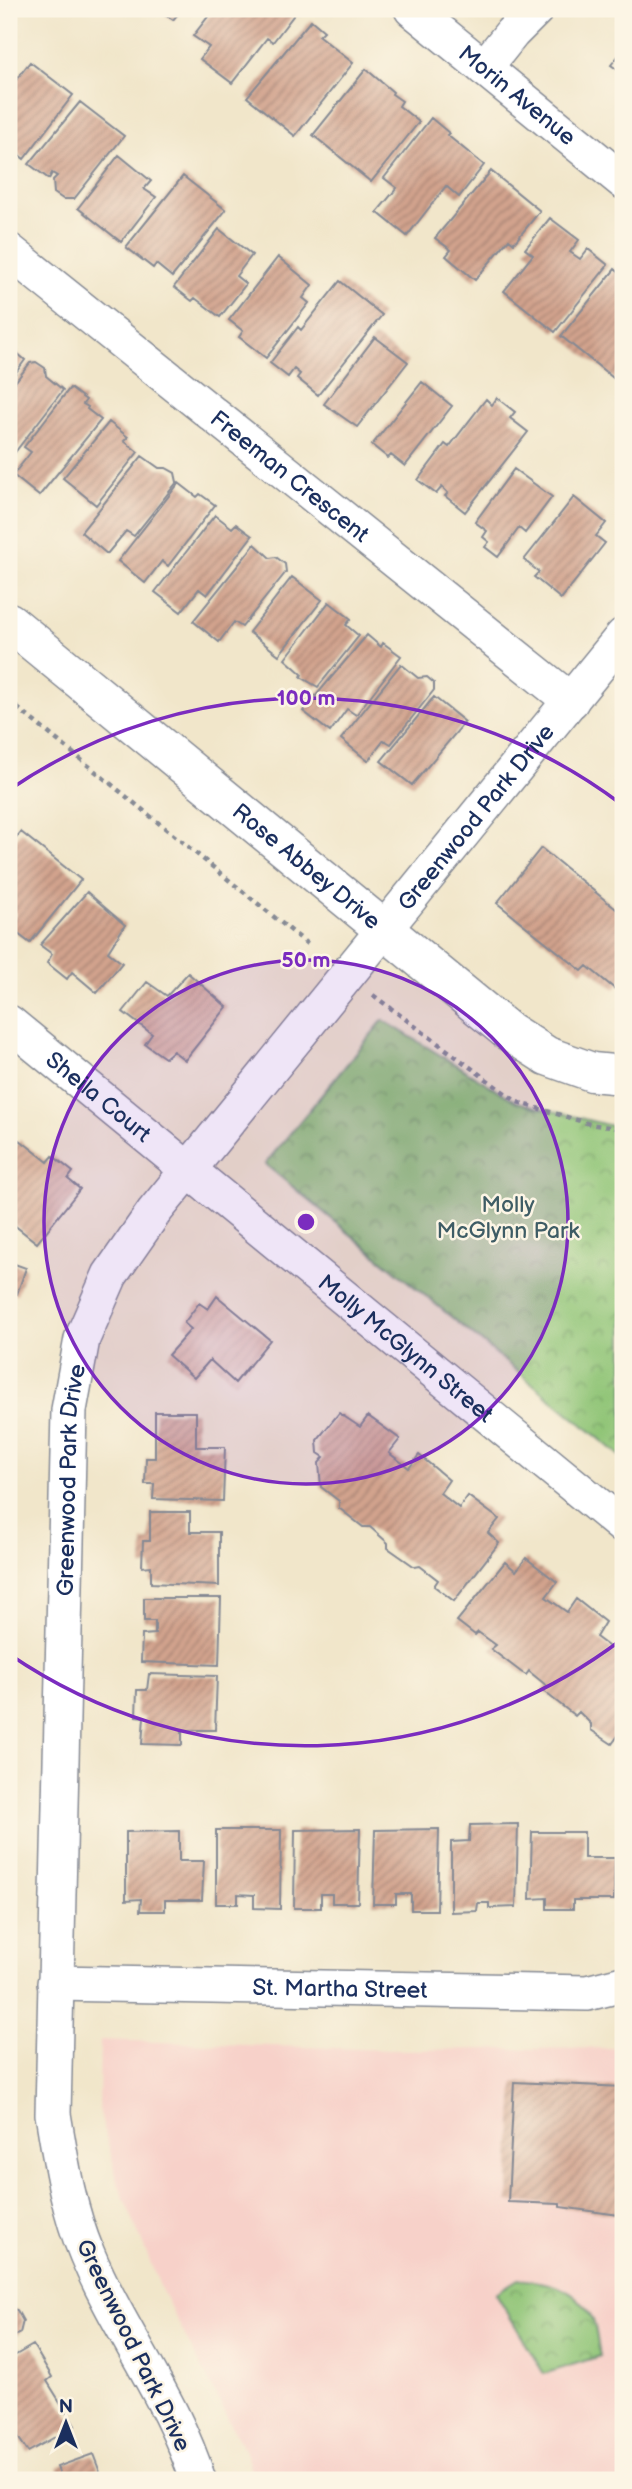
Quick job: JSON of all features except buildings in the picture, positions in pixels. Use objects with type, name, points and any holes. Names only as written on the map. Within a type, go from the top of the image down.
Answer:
[{"type":"street","name":"Morin Avenue","points":[[412,9],[623,181]]},
{"type":"street","points":[[484,68],[512,33],[536,9]]},
{"type":"street","name":"Freeman Crescent","points":[[9,251],[571,701]]},
{"type":"street","name":"Rose Abbey Drive","points":[[9,622],[508,1031],[547,1056],[592,1072],[623,1075]]},
{"type":"street","name":"Greenwood Park Drive","points":[[198,2480],[178,2430],[87,2255],[68,2199],[53,2114],[69,1410],[82,1339],[110,1275],[154,1212],[623,636]]},
{"type":"street","name":"Sheila Court","points":[[9,1023],[188,1171]]},
{"type":"street","name":"Molly McGlynn Street","points":[[188,1171],[623,1525]]},
{"type":"street","name":"St. Martha Street","points":[[55,1983],[587,1993],[623,1984]]},
{"type":"path","points":[[9,701],[312,947]]},
{"type":"path","points":[[373,995],[517,1102],[590,1125],[623,1129]]},
{"type":"shaded area","points":[[100,2040],[391,2050],[623,2048],[623,2480],[254,2480],[245,2452],[162,2291],[119,2186],[99,2109]]},
{"type":"green space","name":"Molly McGlynn Park","points":[[383,1020],[517,1102],[623,1129],[623,1458],[265,1164]]},
{"type":"green space","points":[[518,2279],[551,2284],[578,2299],[594,2322],[600,2356],[544,2374],[496,2293]]}]
